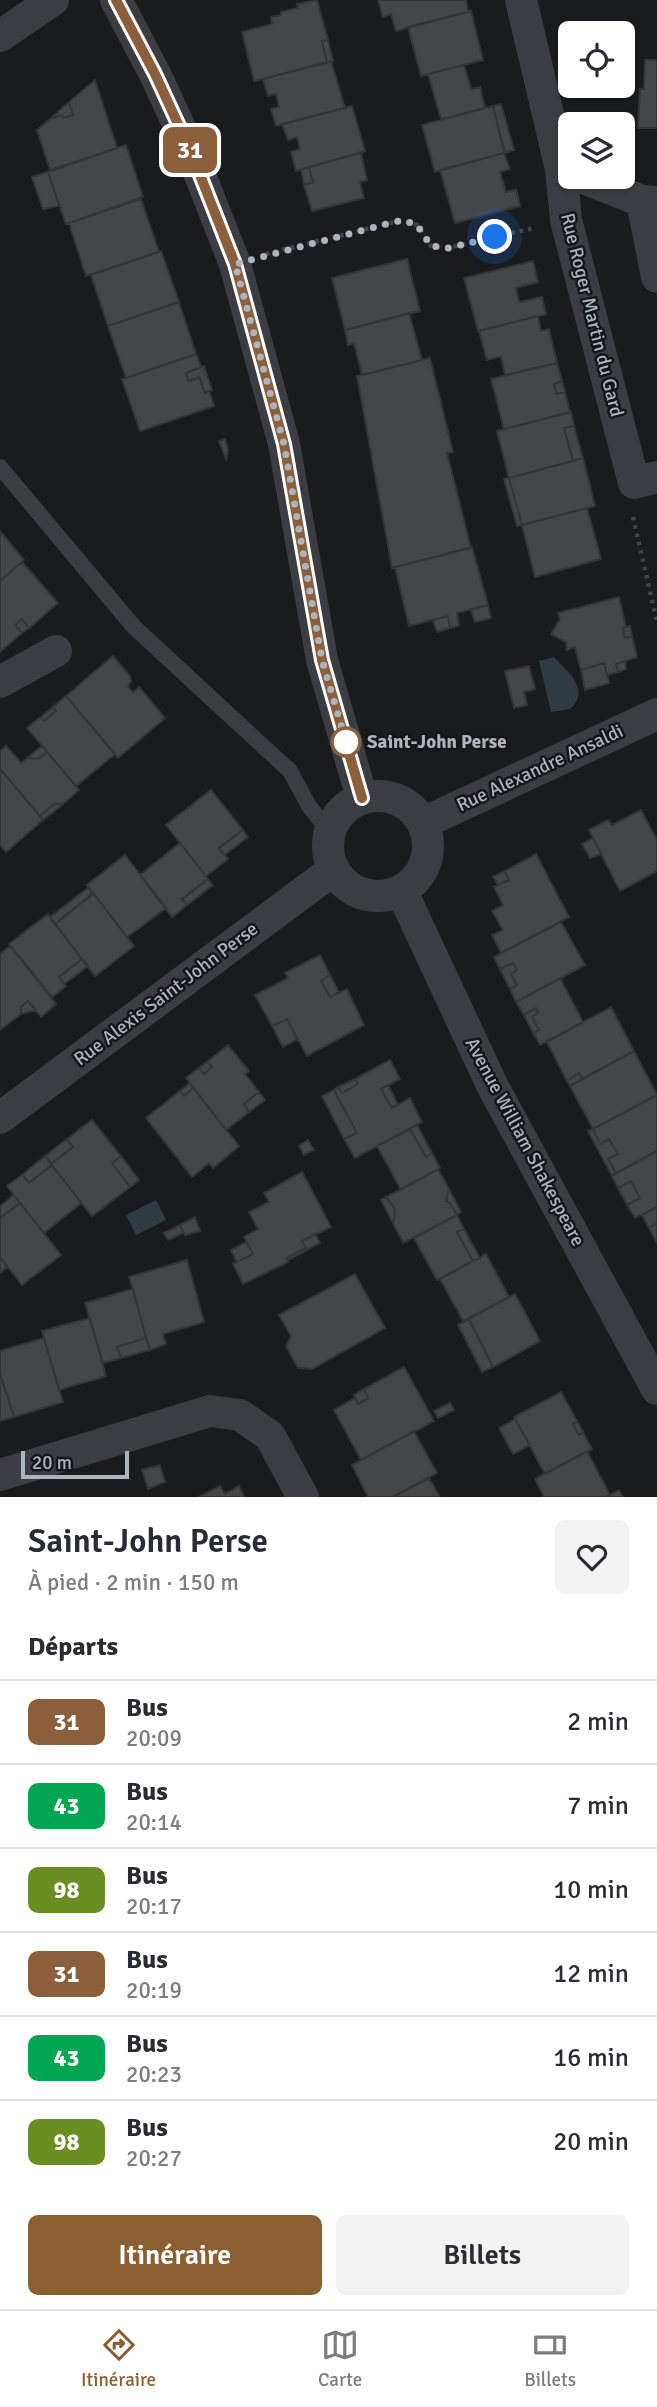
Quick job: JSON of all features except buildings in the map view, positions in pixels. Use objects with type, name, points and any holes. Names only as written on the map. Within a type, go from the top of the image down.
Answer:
[{"type":"street","points":[[0,36],[53,0]]},
{"type":"street","points":[[116,0],[155,74],[191,152],[235,264],[284,444],[322,660],[362,798]]},
{"type":"street","name":"Rue Roger Martin du Gard","points":[[521,0],[558,128]]},
{"type":"street","name":"Rue Roger Martin du Gard","points":[[569,189],[566,220],[645,480]]},
{"type":"street","points":[[614,189],[649,202],[657,277]]},
{"type":"street","points":[[0,682],[56,652]]},
{"type":"street","name":"Rue Alexandre Ansaldi","points":[[423,823],[657,714]]},
{"type":"street","points":[[373,795],[393,798],[411,807],[423,823],[429,842],[426,861],[417,879],[402,892],[382,897],[362,895],[345,885],[333,870],[327,851],[329,831],[339,814],[354,801],[373,795]]},
{"type":"street","name":"Rue Alexis Saint-John Perse","points":[[0,1118],[333,870]]},
{"type":"street","name":"Avenue William Shakespeare","points":[[402,892],[493,1087],[657,1389]]},
{"type":"street","points":[[0,1475],[210,1411],[240,1415],[270,1436],[303,1497]]},
{"type":"lane","points":[[0,467],[134,627],[290,771],[309,806],[329,831]]},
{"type":"path","points":[[235,264],[402,220],[417,225],[431,246],[448,248],[566,220]]},
{"type":"path","points":[[645,480],[630,506],[657,622]]},
{"type":"shaded area","points":[[554,657],[576,682],[578,695],[570,709],[551,712],[539,661]]},
{"type":"shaded area","points":[[156,1200],[166,1220],[136,1235],[126,1215]]},
{"type":"bus line","name":"31","points":[[116,0],[155,74],[191,152],[235,264],[284,444],[322,660],[362,798]]},
{"type":"place","name":"Saint-John Perse","points":[[346,742]]},
{"type":"route","points":[[346,742],[349,752],[322,660],[284,444],[235,264],[402,220],[417,225],[431,246],[448,248],[495,237]]}]
